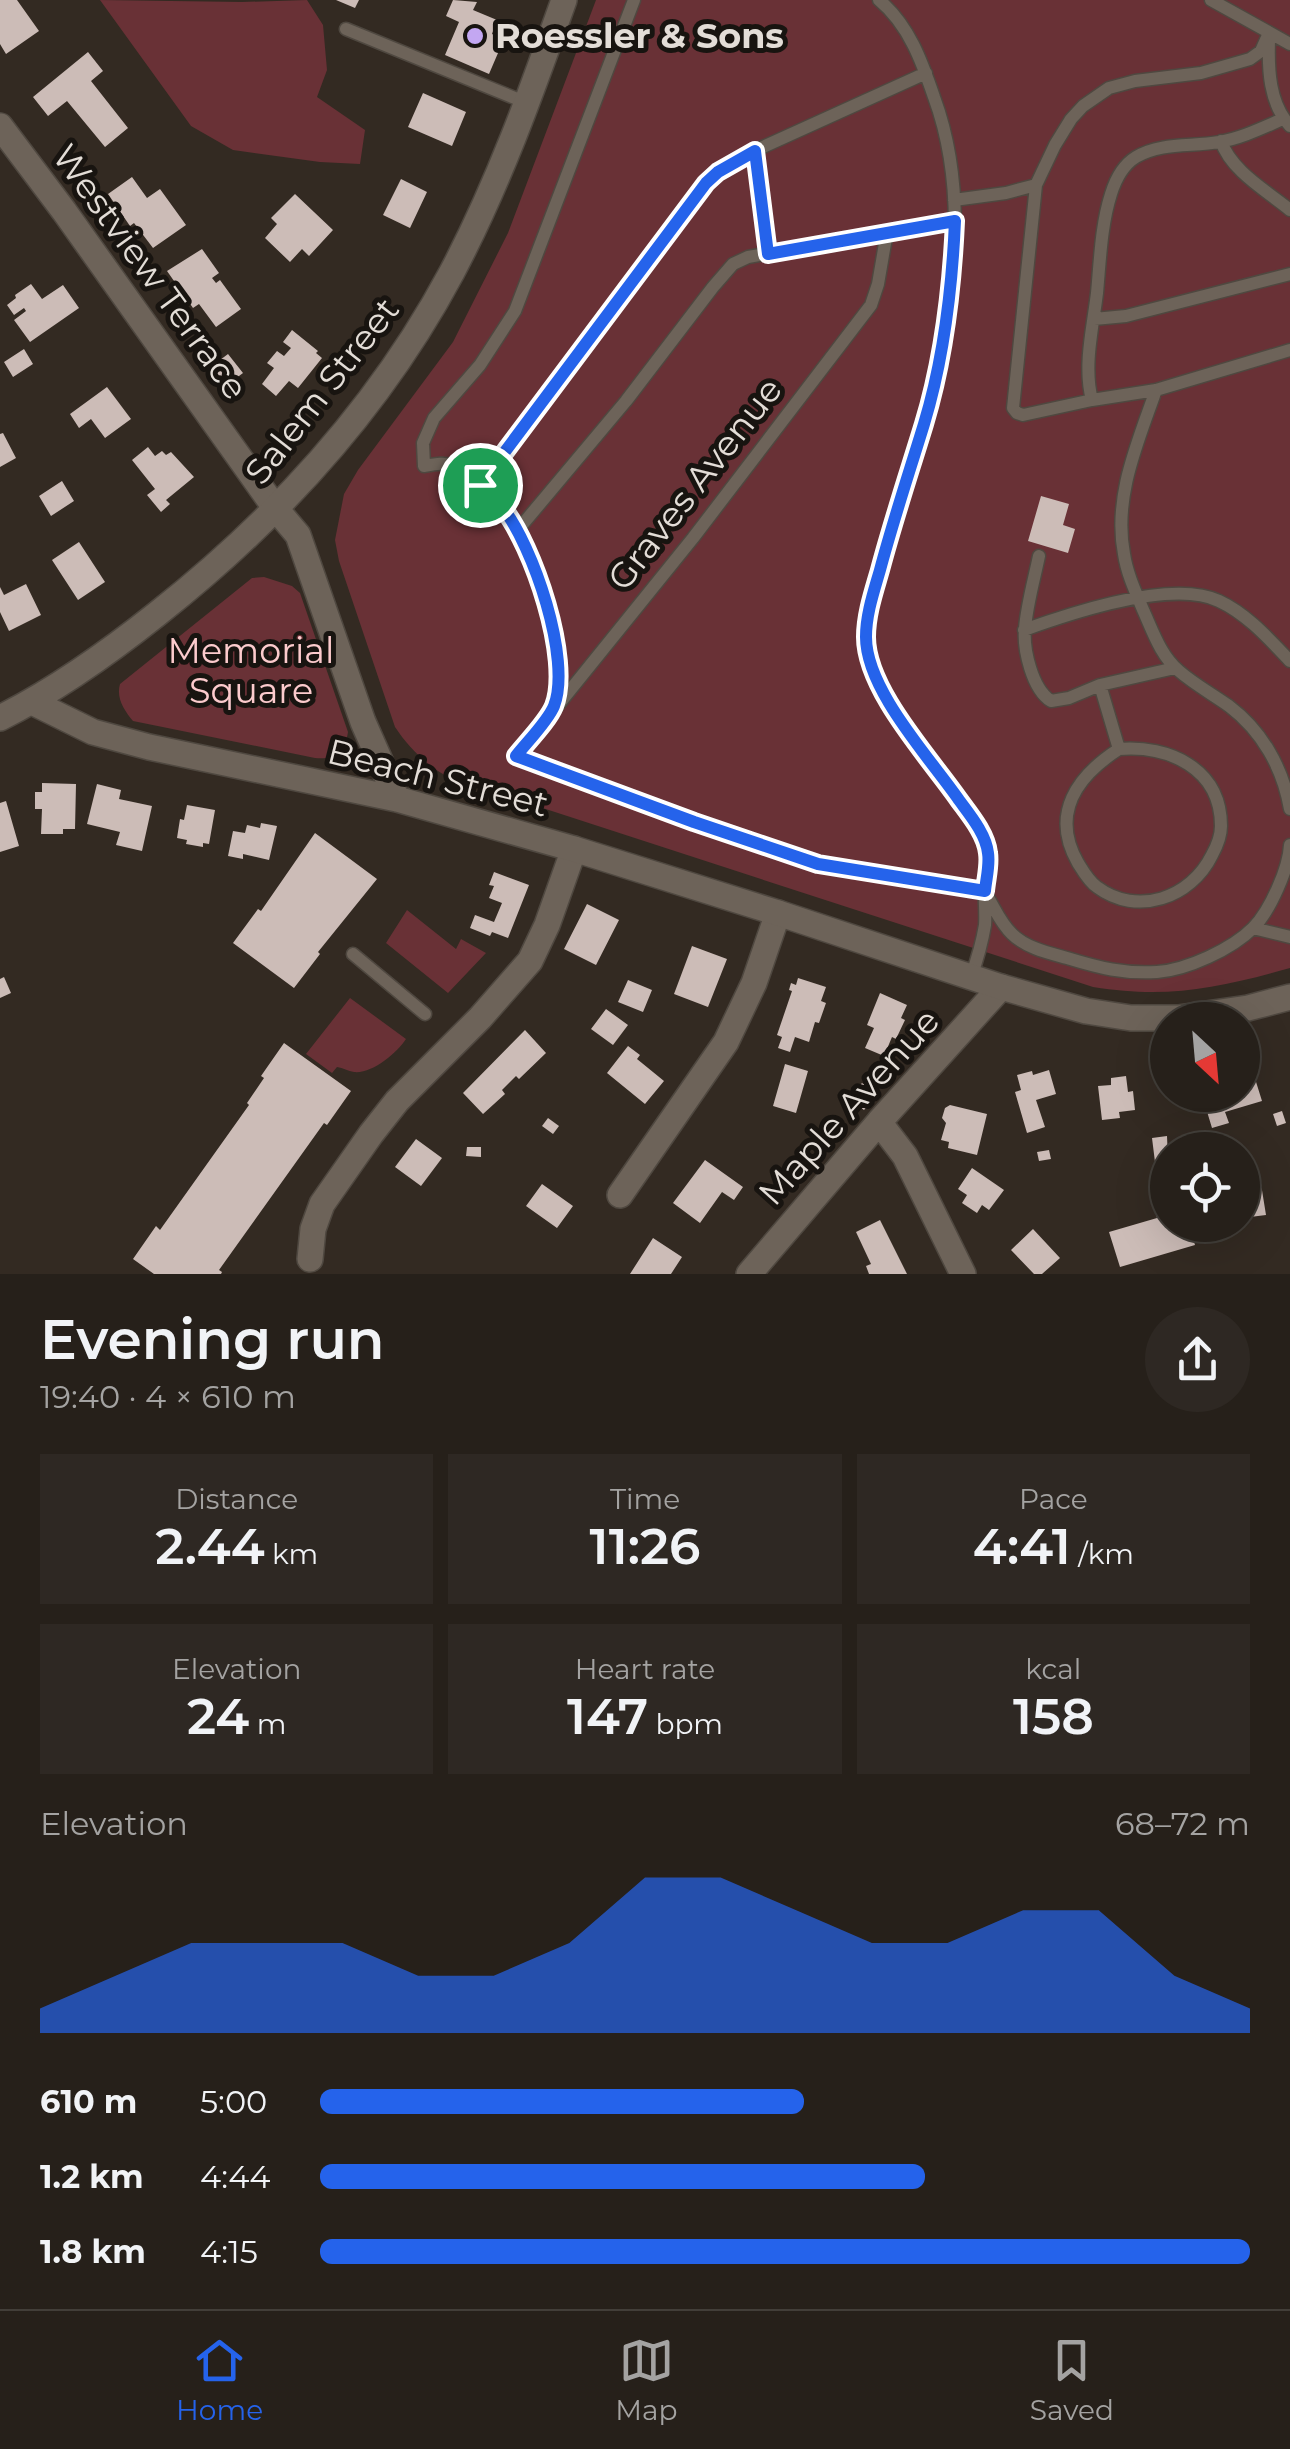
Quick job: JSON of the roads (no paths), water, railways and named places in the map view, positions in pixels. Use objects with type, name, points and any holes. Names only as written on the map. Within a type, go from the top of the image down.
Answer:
[{"type":"street","name":"Salem Street","points":[[0,718],[89,665],[156,615],[276,509],[344,432],[413,338],[453,270],[527,103],[564,0]]},
{"type":"street","name":"Westview Terrace","points":[[0,126],[298,535],[363,722],[396,798]]},
{"type":"street","name":"Beach Street","points":[[32,702],[94,732],[396,798],[1086,1011],[1178,1018],[1248,1008],[1290,997]]},
{"type":"street","points":[[310,1259],[322,1204],[361,1147],[397,1101],[480,1018],[530,960],[574,850]]},
{"type":"street","points":[[620,1195],[726,1042],[754,983],[778,913]]},
{"type":"street","name":"Maple Avenue","points":[[749,1274],[1001,987]]},
{"type":"street","points":[[879,1122],[904,1156],[963,1274]]},
{"type":"lane","points":[[554,708],[558,651],[545,599],[518,532],[503,508],[456,466],[424,466],[423,442],[434,418],[480,365],[515,311],[634,0]]},
{"type":"lane","points":[[879,0],[909,36],[941,114],[955,221],[952,286],[941,358],[874,588],[866,639],[873,670],[904,728],[973,819],[985,842],[986,922],[971,976]]},
{"type":"lane","points":[[1212,0],[1290,44]]},
{"type":"lane","points":[[346,29],[527,103]]},
{"type":"lane","points":[[1092,400],[1088,372],[1106,211],[1121,172],[1136,157],[1154,150],[1222,142],[1287,122],[1277,107],[1270,77],[1269,33]]},
{"type":"lane","points":[[1269,33],[1261,50],[1250,59],[1201,73],[1109,88],[1071,119],[1036,185],[1013,408],[1023,415],[1156,390],[1290,350]]},
{"type":"lane","points":[[480,485],[706,183],[755,151],[926,74]]},
{"type":"lane","points":[[1222,142],[1228,156],[1242,171],[1290,210]]},
{"type":"lane","points":[[954,200],[1036,185]]},
{"type":"lane","points":[[518,532],[733,264],[748,257],[955,221]]},
{"type":"lane","name":"Graves Avenue","points":[[887,232],[871,304],[693,538],[516,756],[818,864],[985,891]]},
{"type":"lane","points":[[1094,319],[1126,316],[1290,274]]},
{"type":"lane","points":[[1156,390],[1131,462],[1122,514],[1124,553],[1156,640],[1175,668],[1230,707],[1265,743],[1277,766],[1290,810]]},
{"type":"lane","points":[[1038,556],[1024,630],[1034,675],[1044,697],[1051,701],[1069,698],[1100,686],[1175,668]]},
{"type":"lane","points":[[1024,630],[1103,604],[1194,594],[1235,610],[1290,661]]},
{"type":"lane","points":[[1100,686],[1119,748]]},
{"type":"lane","points":[[1137,747],[1174,755],[1194,767],[1216,800],[1221,828],[1211,858],[1192,882],[1166,899],[1118,899],[1094,886],[1066,837],[1066,819],[1075,791],[1098,762],[1119,748],[1137,747]]},
{"type":"lane","points":[[985,891],[1001,920],[1021,942],[1098,969],[1169,971],[1208,957],[1253,928],[1278,886],[1290,856],[1290,845]]},
{"type":"lane","points":[[1253,928],[1290,937]]},
{"type":"lane","points":[[353,954],[426,1014]]},
{"type":"place","name":"Roessler & Sons","points":[[475,36]]},
{"type":"park label","name":"Memorial Square","points":[[251,671]]}]
